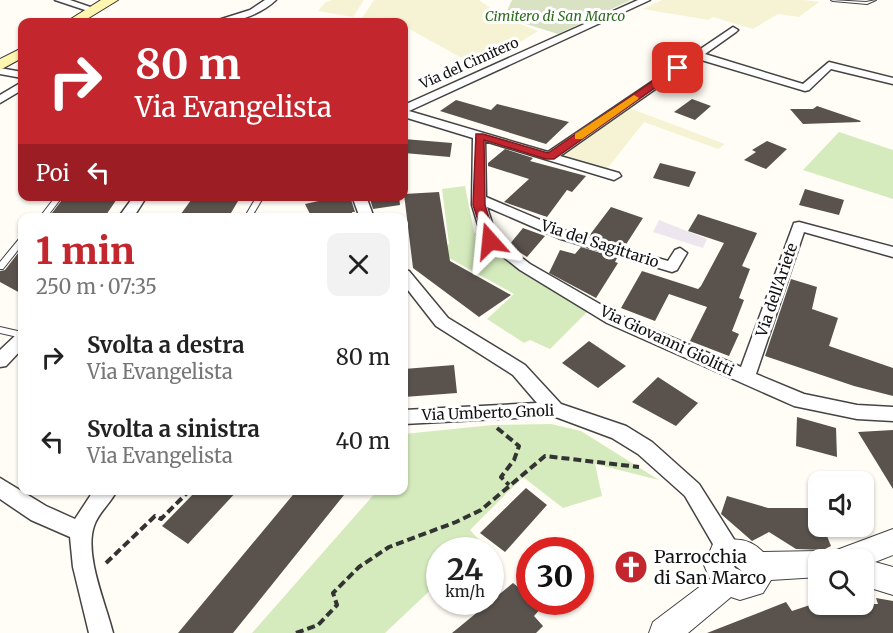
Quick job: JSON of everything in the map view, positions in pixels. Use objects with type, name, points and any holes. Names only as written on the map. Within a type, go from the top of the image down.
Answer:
[{"type":"main road","points":[[80,18],[111,0]]},
{"type":"main road","points":[[0,65],[18,54]]},
{"type":"street","points":[[60,0],[94,10]]},
{"type":"street","points":[[231,18],[253,12],[271,0]]},
{"type":"street","name":"Via del Cimitero","points":[[408,109],[645,0]]},
{"type":"street","points":[[550,156],[733,30]]},
{"type":"street","points":[[696,55],[805,88],[829,64],[893,81]]},
{"type":"street","points":[[0,71],[18,74]]},
{"type":"street","points":[[0,100],[18,88]]},
{"type":"street","points":[[408,112],[614,176]]},
{"type":"street","name":"Via Giovanni Giolitti","points":[[479,136],[479,199],[490,241],[525,267],[613,319],[801,401],[857,412],[893,414]]},
{"type":"street","name":"Via del Sagittario","points":[[479,199],[566,236],[672,267],[680,253]]},
{"type":"street","name":"Via dell'Ariete","points":[[746,377],[799,226],[893,252]]},
{"type":"street","points":[[408,280],[442,321],[519,370],[554,409]]},
{"type":"street","points":[[0,361],[18,341]]},
{"type":"street","name":"Via Umberto Gnoli","points":[[408,417],[554,409],[619,432],[645,448],[692,490],[727,565]]},
{"type":"street","points":[[0,487],[23,505],[63,525],[82,531]]},
{"type":"street","points":[[101,633],[84,563],[82,531],[90,512],[103,495]]},
{"type":"street","points":[[874,550],[893,543]]},
{"type":"street","points":[[727,565],[740,586],[753,583],[757,579],[756,565],[775,567],[808,565]]},
{"type":"street","points":[[664,633],[720,589],[727,565]]},
{"type":"street","points":[[874,575],[893,581]]},
{"type":"lane","points":[[833,0],[867,3],[874,0]]},
{"type":"lane","points":[[46,213],[56,201]]},
{"type":"lane","points":[[0,267],[18,246]]},
{"type":"lane","points":[[0,330],[18,336]]},
{"type":"path","points":[[493,425],[519,446],[514,460],[501,477],[509,485]]},
{"type":"path","points":[[297,633],[318,625],[337,605],[333,593],[351,572],[378,552],[411,537],[455,524],[481,510],[545,456],[641,468],[668,468]]},
{"type":"path","points":[[106,563],[155,516],[161,519],[185,495]]},
{"type":"shaded area","points":[[364,0],[353,17],[318,11],[326,2]]},
{"type":"shaded area","points":[[374,0],[479,0],[503,17],[538,31],[509,49],[481,60],[467,61],[408,28],[408,18],[362,18]]},
{"type":"shaded area","points":[[662,0],[804,0],[819,2],[799,17],[778,14],[753,29],[713,17],[708,20],[643,9]]},
{"type":"shaded area","points":[[629,108],[725,144],[718,149],[644,122],[607,169],[558,156]]},
{"type":"shaded area","points":[[659,220],[707,239],[703,248],[653,232]]},
{"type":"green space","name":"Cimitero di San Marco","points":[[512,0],[631,0],[558,34],[505,15]]},
{"type":"green space","points":[[839,132],[893,150],[893,199],[803,170]]},
{"type":"green space","points":[[465,186],[474,232],[587,312],[550,349],[530,340],[524,343],[487,319],[514,294],[449,258],[444,247],[449,244],[442,189]]},
{"type":"green space","points":[[551,424],[581,431],[659,480],[595,464],[602,496],[563,508],[523,477],[470,530],[476,537],[426,537],[426,594],[385,633],[252,633],[373,495],[408,495],[408,434],[493,425]]},
{"type":"building","points":[[692,99],[711,106],[695,120],[674,112]]},
{"type":"building","points":[[456,100],[491,110],[497,104],[569,122],[546,144],[440,111]]},
{"type":"building","points":[[817,106],[861,121],[803,124],[790,109],[813,109]]},
{"type":"building","points":[[408,139],[452,143],[450,157],[408,153]]},
{"type":"building","points":[[767,141],[787,149],[766,169],[744,160],[756,152],[752,150]]},
{"type":"building","points":[[505,149],[533,158],[530,161],[586,176],[572,192],[567,190],[547,217],[504,202],[529,179],[488,166],[488,163]]},
{"type":"building","points":[[660,163],[696,172],[689,187],[653,178]]},
{"type":"building","points":[[805,189],[844,200],[839,215],[799,205]]},
{"type":"building","points":[[439,192],[450,261],[511,295],[479,317],[413,268],[405,201],[408,201],[408,194]]},
{"type":"building","points":[[61,201],[116,201],[107,213],[52,213]]},
{"type":"building","points":[[190,201],[238,201],[231,213],[182,213]]},
{"type":"building","points":[[318,201],[352,201],[355,212],[310,213],[305,204]]},
{"type":"building","points":[[371,201],[400,201],[400,205],[373,209]]},
{"type":"building","points":[[611,207],[643,218],[625,246],[589,236]]},
{"type":"building","points":[[698,214],[757,233],[742,266],[750,269],[739,298],[744,300],[732,331],[739,334],[729,356],[690,341],[707,307],[669,294],[655,321],[621,308],[642,271],[698,289],[701,286],[724,243],[688,231]]},
{"type":"building","points":[[523,228],[545,236],[527,257],[509,245]]},
{"type":"building","points":[[581,247],[617,258],[615,262],[618,263],[596,298],[549,273],[560,250],[575,254]]},
{"type":"building","points":[[18,253],[18,292],[0,282],[0,271],[5,270]]},
{"type":"building","points":[[791,279],[817,287],[812,309],[838,318],[829,346],[893,368],[893,396],[854,386],[765,356]]},
{"type":"building","points":[[589,341],[626,366],[598,388],[562,363]]},
{"type":"building","points":[[454,365],[457,393],[408,397],[408,369]]},
{"type":"building","points":[[658,377],[698,403],[676,426],[632,402]]},
{"type":"building","points":[[797,417],[836,428],[837,457],[796,446]]},
{"type":"building","points":[[893,430],[893,489],[858,432]]},
{"type":"building","points":[[526,488],[547,505],[505,552],[504,537],[485,537],[480,533]]},
{"type":"building","points":[[192,495],[233,495],[188,544],[162,526]]},
{"type":"building","points":[[293,495],[344,495],[233,633],[178,633]]},
{"type":"building","points":[[727,496],[768,508],[808,508],[808,537],[827,537],[831,546],[825,549],[796,549],[769,532],[752,541],[721,514]]},
{"type":"building","points":[[513,583],[516,585],[516,615],[535,615],[543,626],[536,633],[452,633],[474,615],[504,615],[504,590]]},
{"type":"building","points":[[876,598],[893,601],[893,633],[707,633],[786,602],[792,611],[808,606],[808,615],[874,615],[874,604],[878,604]]},
{"type":"slow traffic","points":[[579,137],[634,98]]},
{"type":"place","name":"Parrocchia di San Marco","points":[[631,567]]},
{"type":"route","points":[[490,241],[479,205],[479,136],[550,156],[678,68]]}]
